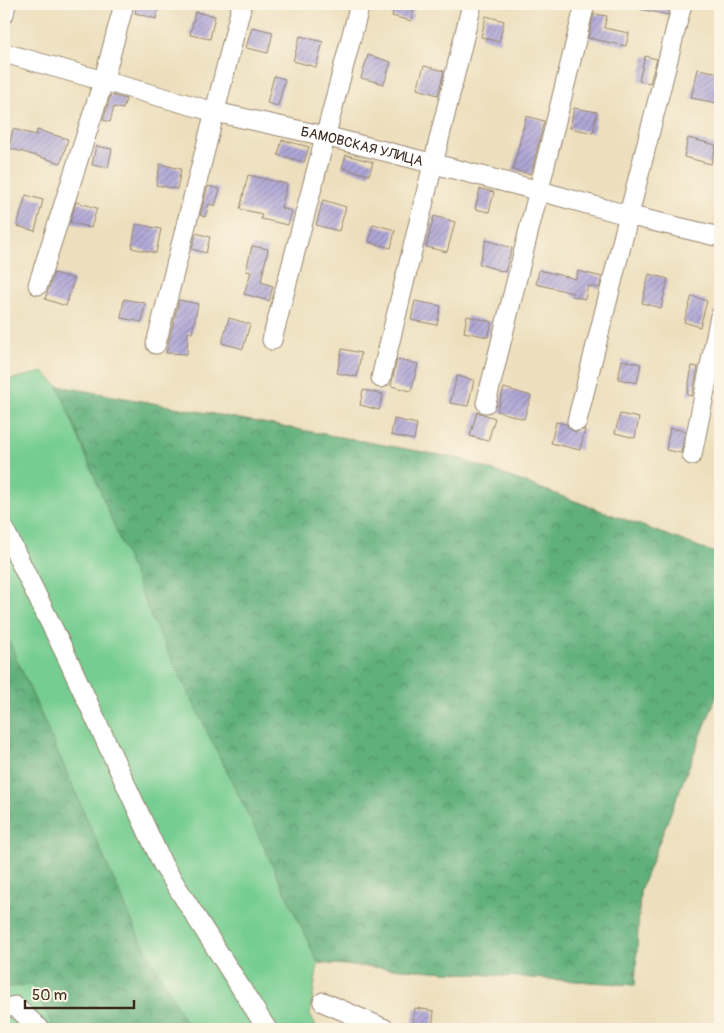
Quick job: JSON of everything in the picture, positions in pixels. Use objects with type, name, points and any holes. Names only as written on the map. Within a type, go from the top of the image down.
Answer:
[{"type":"street","points":[[4,14],[6,4]]},
{"type":"street","points":[[38,285],[104,79],[124,4]]},
{"type":"street","points":[[156,344],[242,4]]},
{"type":"street","points":[[272,340],[360,4]]},
{"type":"street","points":[[381,378],[431,163],[472,4]]},
{"type":"street","points":[[486,403],[585,4]]},
{"type":"street","points":[[577,421],[627,215],[682,4]]},
{"type":"street","name":"БАМОВСКАЯ УЛИЦА","points":[[4,53],[104,79],[215,112],[325,136],[540,190],[627,215],[720,237]]},
{"type":"street","points":[[692,455],[720,316]]},
{"type":"street","points":[[4,529],[66,655],[163,865],[267,1029]]},
{"type":"street","points":[[324,1002],[385,1029]]},
{"type":"street","points":[[4,1008],[15,1006],[40,1029]]},
{"type":"green space","points":[[43,372],[58,386],[461,459],[718,554],[720,561],[720,687],[640,891],[635,985],[318,963],[310,1014],[317,1029],[4,1029],[4,381]]},
{"type":"green space","points":[[58,386],[461,459],[718,554],[720,561],[720,687],[640,891],[635,985],[318,963],[265,849],[151,617]]},
{"type":"green space","points":[[4,630],[138,935],[189,1029],[54,1029],[33,984],[4,988]]},
{"type":"building","points":[[137,4],[159,4],[156,19],[135,13]]},
{"type":"building","points":[[395,4],[415,4],[411,21],[392,16]]},
{"type":"building","points":[[641,4],[670,4],[668,15],[640,9]]},
{"type":"building","points":[[195,12],[215,16],[210,39],[190,35]]},
{"type":"building","points":[[594,14],[607,16],[604,28],[629,33],[626,46],[588,38]]},
{"type":"building","points":[[486,16],[504,21],[499,42],[481,37]]},
{"type":"building","points":[[252,27],[273,32],[268,53],[246,48]]},
{"type":"building","points":[[300,36],[323,42],[316,67],[293,61]]},
{"type":"building","points":[[368,55],[391,62],[384,84],[361,78]]},
{"type":"building","points":[[645,56],[657,59],[650,83],[639,81]]},
{"type":"building","points":[[424,66],[444,71],[438,95],[417,89]]},
{"type":"building","points":[[698,69],[720,73],[717,103],[691,98]]},
{"type":"building","points":[[274,76],[285,79],[278,106],[267,103]]},
{"type":"building","points":[[111,95],[126,99],[123,109],[114,107],[110,122],[103,120]]},
{"type":"building","points":[[574,108],[597,112],[593,133],[570,128]]},
{"type":"building","points":[[526,116],[544,121],[531,174],[513,170]]},
{"type":"building","points":[[13,129],[36,135],[37,130],[68,139],[61,163],[9,148]]},
{"type":"building","points":[[688,138],[716,145],[711,164],[684,157]]},
{"type":"building","points":[[282,140],[309,147],[304,162],[278,155]]},
{"type":"building","points":[[96,146],[112,149],[108,168],[92,165]]},
{"type":"building","points":[[346,155],[373,162],[369,175],[342,168]]},
{"type":"building","points":[[160,164],[181,169],[177,189],[156,185]]},
{"type":"building","points":[[248,175],[287,184],[281,208],[292,211],[288,225],[261,219],[262,214],[240,209]]},
{"type":"building","points":[[208,186],[220,189],[215,206],[209,204],[205,217],[200,215]]},
{"type":"building","points":[[480,189],[494,192],[489,212],[475,209]]},
{"type":"building","points":[[26,195],[43,200],[35,231],[17,226]]},
{"type":"building","points":[[323,200],[346,207],[339,231],[316,225]]},
{"type":"building","points":[[76,202],[97,208],[91,228],[70,222]]},
{"type":"building","points":[[434,216],[455,222],[447,252],[426,247]]},
{"type":"building","points":[[136,224],[161,229],[156,253],[132,248]]},
{"type":"building","points":[[373,224],[395,230],[391,248],[369,242]]},
{"type":"building","points":[[196,233],[210,237],[206,253],[192,249]]},
{"type":"building","points":[[486,240],[512,248],[505,272],[479,264]]},
{"type":"building","points":[[252,246],[268,249],[261,282],[273,286],[269,301],[244,294],[251,272],[246,271]]},
{"type":"building","points":[[539,270],[576,279],[578,271],[602,277],[599,288],[588,286],[585,299],[572,296],[573,293],[536,284]]},
{"type":"building","points":[[54,273],[74,279],[66,306],[45,299]]},
{"type":"building","points":[[649,274],[668,279],[661,308],[642,303]]},
{"type":"building","points":[[692,296],[707,301],[700,327],[684,322]]},
{"type":"building","points":[[124,299],[145,303],[142,322],[121,318]]},
{"type":"building","points":[[179,300],[198,304],[192,333],[188,332],[187,354],[166,353]]},
{"type":"building","points":[[415,301],[441,306],[437,325],[411,320]]},
{"type":"building","points":[[467,316],[492,322],[488,337],[464,332]]},
{"type":"building","points":[[229,318],[250,324],[243,349],[222,343]]},
{"type":"building","points":[[342,349],[361,353],[357,377],[337,373]]},
{"type":"building","points":[[397,359],[418,364],[411,391],[391,386]]},
{"type":"building","points":[[622,360],[641,364],[637,383],[618,379]]},
{"type":"building","points":[[692,366],[698,367],[692,396],[687,395]]},
{"type":"building","points":[[457,376],[474,380],[468,406],[450,403]]},
{"type":"building","points":[[504,388],[531,396],[524,419],[497,411]]},
{"type":"building","points":[[363,390],[383,394],[379,410],[360,405]]},
{"type":"building","points":[[477,412],[495,418],[488,441],[470,436]]},
{"type":"building","points":[[620,414],[639,418],[635,438],[615,433]]},
{"type":"building","points":[[394,419],[417,424],[414,440],[391,435]]},
{"type":"building","points":[[556,422],[566,424],[575,432],[585,429],[580,450],[551,443]]},
{"type":"building","points":[[670,428],[685,431],[681,453],[666,450]]},
{"type":"building","points":[[415,1008],[434,1011],[432,1029],[412,1029]]}]
